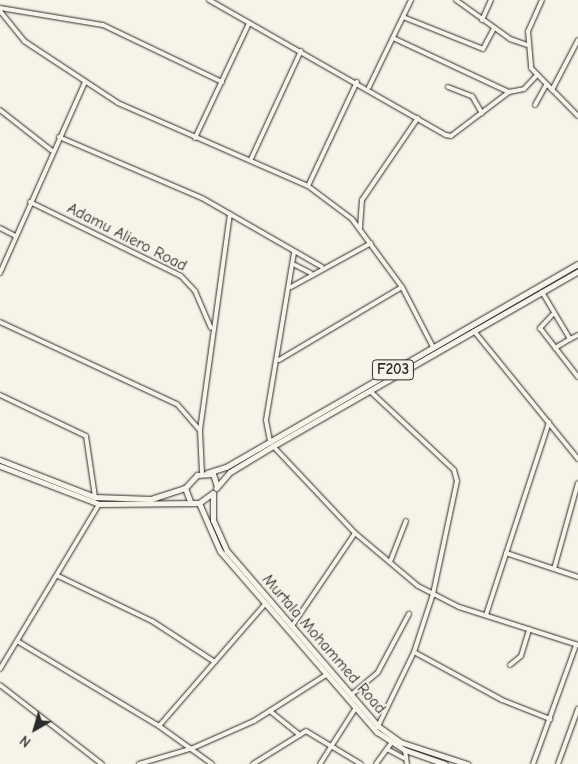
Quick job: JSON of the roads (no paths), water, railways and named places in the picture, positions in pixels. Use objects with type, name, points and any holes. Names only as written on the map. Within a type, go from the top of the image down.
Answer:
[{"type":"main road","name":"F203","points":[[215,490],[230,472],[271,444],[578,264]]},
{"type":"main road","name":"F203","points":[[204,473],[271,444],[370,390],[578,271]]},
{"type":"main road","points":[[0,460],[95,497],[151,499],[185,488],[204,473],[215,476],[215,490],[200,503],[190,501],[99,504],[0,466]]},
{"type":"main road","points":[[185,488],[190,501]]},
{"type":"main road","name":"Murtala Mohammed Road","points":[[215,490],[213,520],[222,543],[351,694],[369,720],[391,743],[445,764]]},
{"type":"main road","name":"Murtala Mohammed Road","points":[[200,503],[214,543],[355,709],[400,742],[467,764]]},
{"type":"street","points":[[209,0],[356,82],[369,87],[451,136],[509,92],[524,90],[536,76]]},
{"type":"street","points":[[369,87],[411,0]]},
{"type":"street","points":[[456,0],[494,28],[526,45]]},
{"type":"street","points":[[482,20],[491,0]]},
{"type":"street","points":[[542,0],[526,45],[536,76],[576,114],[578,107]]},
{"type":"street","points":[[0,9],[104,24],[222,82]]},
{"type":"street","points":[[0,9],[24,41],[118,103],[196,138],[251,159],[308,186],[360,229],[372,243],[402,287],[433,348]]},
{"type":"street","points":[[403,17],[483,49],[494,28]]},
{"type":"street","points":[[196,138],[249,23]]},
{"type":"street","points":[[393,38],[509,92]]},
{"type":"street","points":[[552,90],[576,50],[578,40]]},
{"type":"street","points":[[251,159],[300,51]]},
{"type":"street","points":[[0,273],[51,150],[85,82]]},
{"type":"street","points":[[308,186],[356,82]]},
{"type":"street","points":[[535,104],[546,85]]},
{"type":"street","points":[[448,87],[472,96],[482,113]]},
{"type":"street","points":[[0,110],[51,150]]},
{"type":"street","points":[[360,229],[362,200],[418,118]]},
{"type":"street","points":[[59,137],[173,184],[230,214],[322,267]]},
{"type":"street","name":"Adamu Aliero Road","points":[[30,202],[181,276],[205,309],[212,333]]},
{"type":"street","points":[[204,473],[200,430],[230,214]]},
{"type":"street","points":[[0,228],[16,236]]},
{"type":"street","points":[[291,287],[322,267],[372,243]]},
{"type":"street","points":[[294,252],[295,265],[279,360],[266,420],[271,444],[356,534],[433,594],[486,615],[577,645],[533,764]]},
{"type":"street","points":[[295,265],[311,273]]},
{"type":"street","points":[[279,360],[402,287]]},
{"type":"street","points":[[542,292],[570,339]]},
{"type":"street","points":[[554,313],[539,326],[578,377]]},
{"type":"street","points":[[0,322],[177,404],[200,430]]},
{"type":"street","points":[[474,331],[578,459]]},
{"type":"street","points":[[555,348],[578,335]]},
{"type":"street","points":[[370,390],[456,475],[433,594],[414,652],[378,726]]},
{"type":"street","points":[[0,395],[86,436],[95,497]]},
{"type":"street","points":[[486,615],[549,422]]},
{"type":"street","points":[[554,569],[578,483]]},
{"type":"street","points":[[0,669],[58,576],[99,504]]},
{"type":"street","points":[[390,562],[406,521]]},
{"type":"street","points":[[292,626],[356,534]]},
{"type":"street","points":[[506,553],[578,577]]},
{"type":"street","points":[[58,576],[152,621],[215,662]]},
{"type":"street","points":[[159,726],[265,604]]},
{"type":"street","points":[[351,694],[378,672],[409,614]]},
{"type":"street","points":[[510,665],[521,656],[529,629]]},
{"type":"street","points":[[17,641],[159,726],[193,748],[212,764]]},
{"type":"street","points":[[414,652],[502,700],[550,719]]},
{"type":"street","points":[[0,656],[6,660]]},
{"type":"street","points":[[139,764],[193,748],[270,711],[326,675]]},
{"type":"street","points":[[0,685],[102,764]]},
{"type":"street","points":[[320,764],[355,709]]},
{"type":"street","points":[[558,764],[577,717],[578,709]]},
{"type":"street","points":[[270,711],[300,735]]},
{"type":"street","points":[[253,764],[261,761],[300,735],[310,732],[361,764]]},
{"type":"street","points":[[376,764],[391,743]]},
{"type":"street","points":[[387,749],[404,758]]},
{"type":"street","points":[[405,750],[404,758],[407,764]]},
{"type":"street","points":[[261,761],[266,764]]}]
